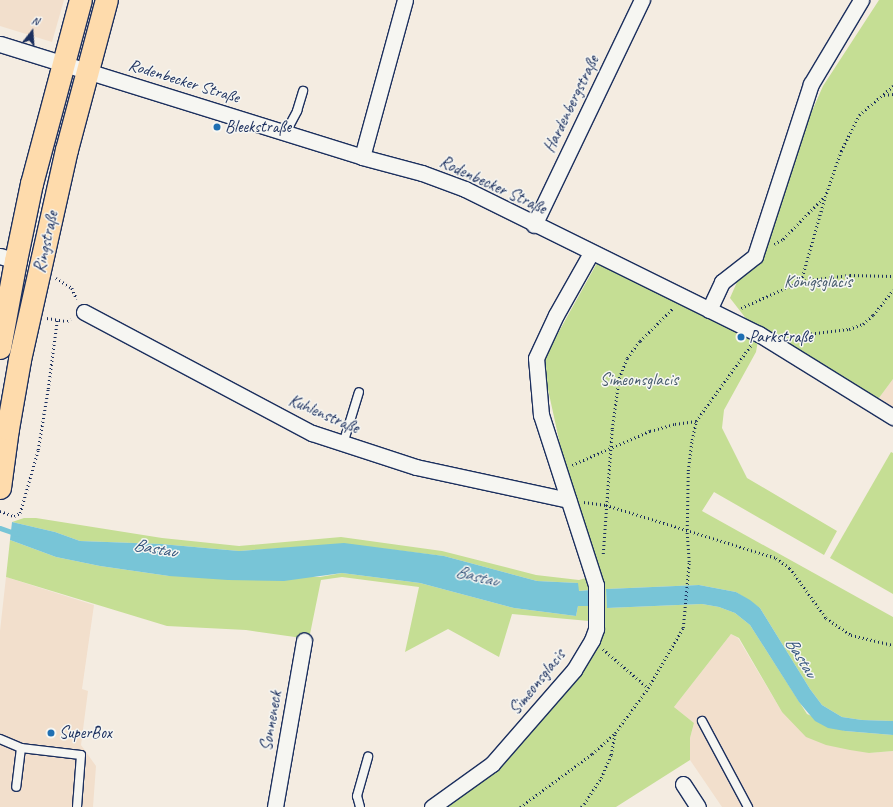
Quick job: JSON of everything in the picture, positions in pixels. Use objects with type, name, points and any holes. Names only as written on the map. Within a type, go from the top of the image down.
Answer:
[{"type":"main road","name":"Ringstraße","points":[[0,488],[13,394],[22,264],[32,184],[80,0]]},
{"type":"main road","name":"Ringstraße","points":[[0,348],[22,264],[65,157],[107,0]]},
{"type":"street","points":[[362,157],[405,0]]},
{"type":"street","name":"Hardenbergstraße","points":[[534,225],[642,0]]},
{"type":"street","points":[[709,310],[722,282],[755,256],[810,84],[860,0]]},
{"type":"street","name":"Rodenbecker Straße","points":[[0,44],[286,132],[362,157],[422,174],[465,189],[534,225],[759,334],[893,417]]},
{"type":"street","points":[[591,253],[556,315],[536,358],[541,415],[596,585],[594,634]]},
{"type":"street","name":"Kuhlenstraße","points":[[84,312],[312,433],[416,467],[568,500]]},
{"type":"street","name":"Simeonsglacis","points":[[432,807],[492,764],[574,670],[594,634]]},
{"type":"street","name":"Sonneneck","points":[[275,807],[304,641]]},
{"type":"street","points":[[683,784],[698,807]]},
{"type":"lane","points":[[286,132],[297,111],[303,91]]},
{"type":"lane","points":[[342,444],[359,392]]},
{"type":"lane","points":[[702,721],[748,807]]},
{"type":"lane","points":[[0,739],[21,748],[81,755],[77,807]]},
{"type":"lane","points":[[16,787],[21,748]]},
{"type":"lane","points":[[360,807],[357,796],[368,757]]},
{"type":"path","points":[[801,282],[825,197],[841,151],[859,115],[893,86]]},
{"type":"path","points":[[884,95],[893,94]]},
{"type":"path","points":[[755,256],[783,239],[825,197]]},
{"type":"path","points":[[22,264],[72,288],[84,312]]},
{"type":"path","points":[[737,310],[801,282],[850,275],[893,276]]},
{"type":"path","points":[[520,807],[592,754],[615,733],[648,688],[683,628],[690,562],[686,530],[688,471],[696,421],[759,334],[799,336],[849,329],[863,324],[873,315],[893,290]]},
{"type":"path","points":[[602,555],[610,449],[619,378],[627,358],[640,341],[683,297]]},
{"type":"path","points":[[0,511],[14,516],[20,513],[38,450],[57,321]]},
{"type":"path","points":[[558,471],[650,431],[675,424],[696,421]]},
{"type":"path","points":[[568,500],[606,505],[776,558],[790,568],[826,618],[851,635],[893,645]]},
{"type":"path","points":[[594,634],[648,688]]},
{"type":"path","points":[[581,807],[601,778],[611,755],[615,733]]},
{"type":"shaded area","points":[[0,0],[64,0],[52,42],[0,26]]},
{"type":"shaded area","points":[[893,379],[893,411],[876,402]]},
{"type":"shaded area","points":[[6,577],[94,605],[82,689],[88,691],[81,745],[96,766],[93,807],[0,807],[0,631]]},
{"type":"shaded area","points":[[731,634],[738,638],[782,712],[869,753],[893,751],[893,807],[722,807],[690,760],[690,738],[694,723],[674,707]]},
{"type":"green space","name":"Simeonsglacis","points":[[879,0],[893,0],[893,379],[876,402],[759,335],[756,352],[724,410],[722,428],[747,478],[837,531],[824,555],[714,492],[702,511],[893,617],[893,721],[862,720],[842,717],[822,705],[810,689],[760,608],[736,592],[699,585],[606,589],[607,608],[702,604],[719,607],[735,613],[750,625],[807,714],[845,731],[893,735],[893,751],[869,753],[850,750],[826,745],[806,737],[782,712],[739,638],[731,634],[674,707],[694,723],[690,738],[690,760],[616,807],[432,807],[492,764],[601,634],[591,590],[578,591],[578,583],[537,581],[444,556],[344,544],[239,551],[161,544],[80,541],[55,532],[12,522],[24,518],[36,518],[162,538],[239,546],[341,537],[442,551],[536,575],[579,580],[589,577],[542,362],[597,263],[758,334],[730,298],[823,86]]},
{"type":"green space","points":[[891,452],[893,453],[893,594],[830,558]]},
{"type":"green space","points":[[10,540],[56,557],[100,566],[169,576],[320,577],[342,573],[420,583],[514,608],[576,616],[578,606],[592,606],[589,621],[512,614],[499,657],[448,629],[405,652],[419,587],[342,577],[321,580],[309,639],[246,630],[167,626],[6,577]]},
{"type":"water","points":[[12,522],[55,532],[80,541],[161,544],[239,551],[344,543],[444,556],[537,581],[578,583],[579,591],[591,590],[592,606],[578,606],[576,616],[514,608],[420,583],[342,573],[284,581],[228,580],[169,576],[100,566],[56,557],[10,540]]},
{"type":"water","points":[[699,585],[736,592],[760,608],[810,689],[822,705],[842,717],[862,720],[893,721],[893,735],[828,728],[815,721],[799,702],[750,625],[735,613],[719,607],[702,604],[607,608],[606,589]]},
{"type":"waterway","name":"Bastau","points":[[0,528],[17,534]]},
{"type":"place","name":"Bleekstraße","points":[[217,127]]},
{"type":"place","name":"Parkstraße","points":[[741,337]]},
{"type":"place","name":"SuperBox","points":[[51,733]]},
{"type":"park label","name":"Königsglacis","points":[[818,282]]}]
